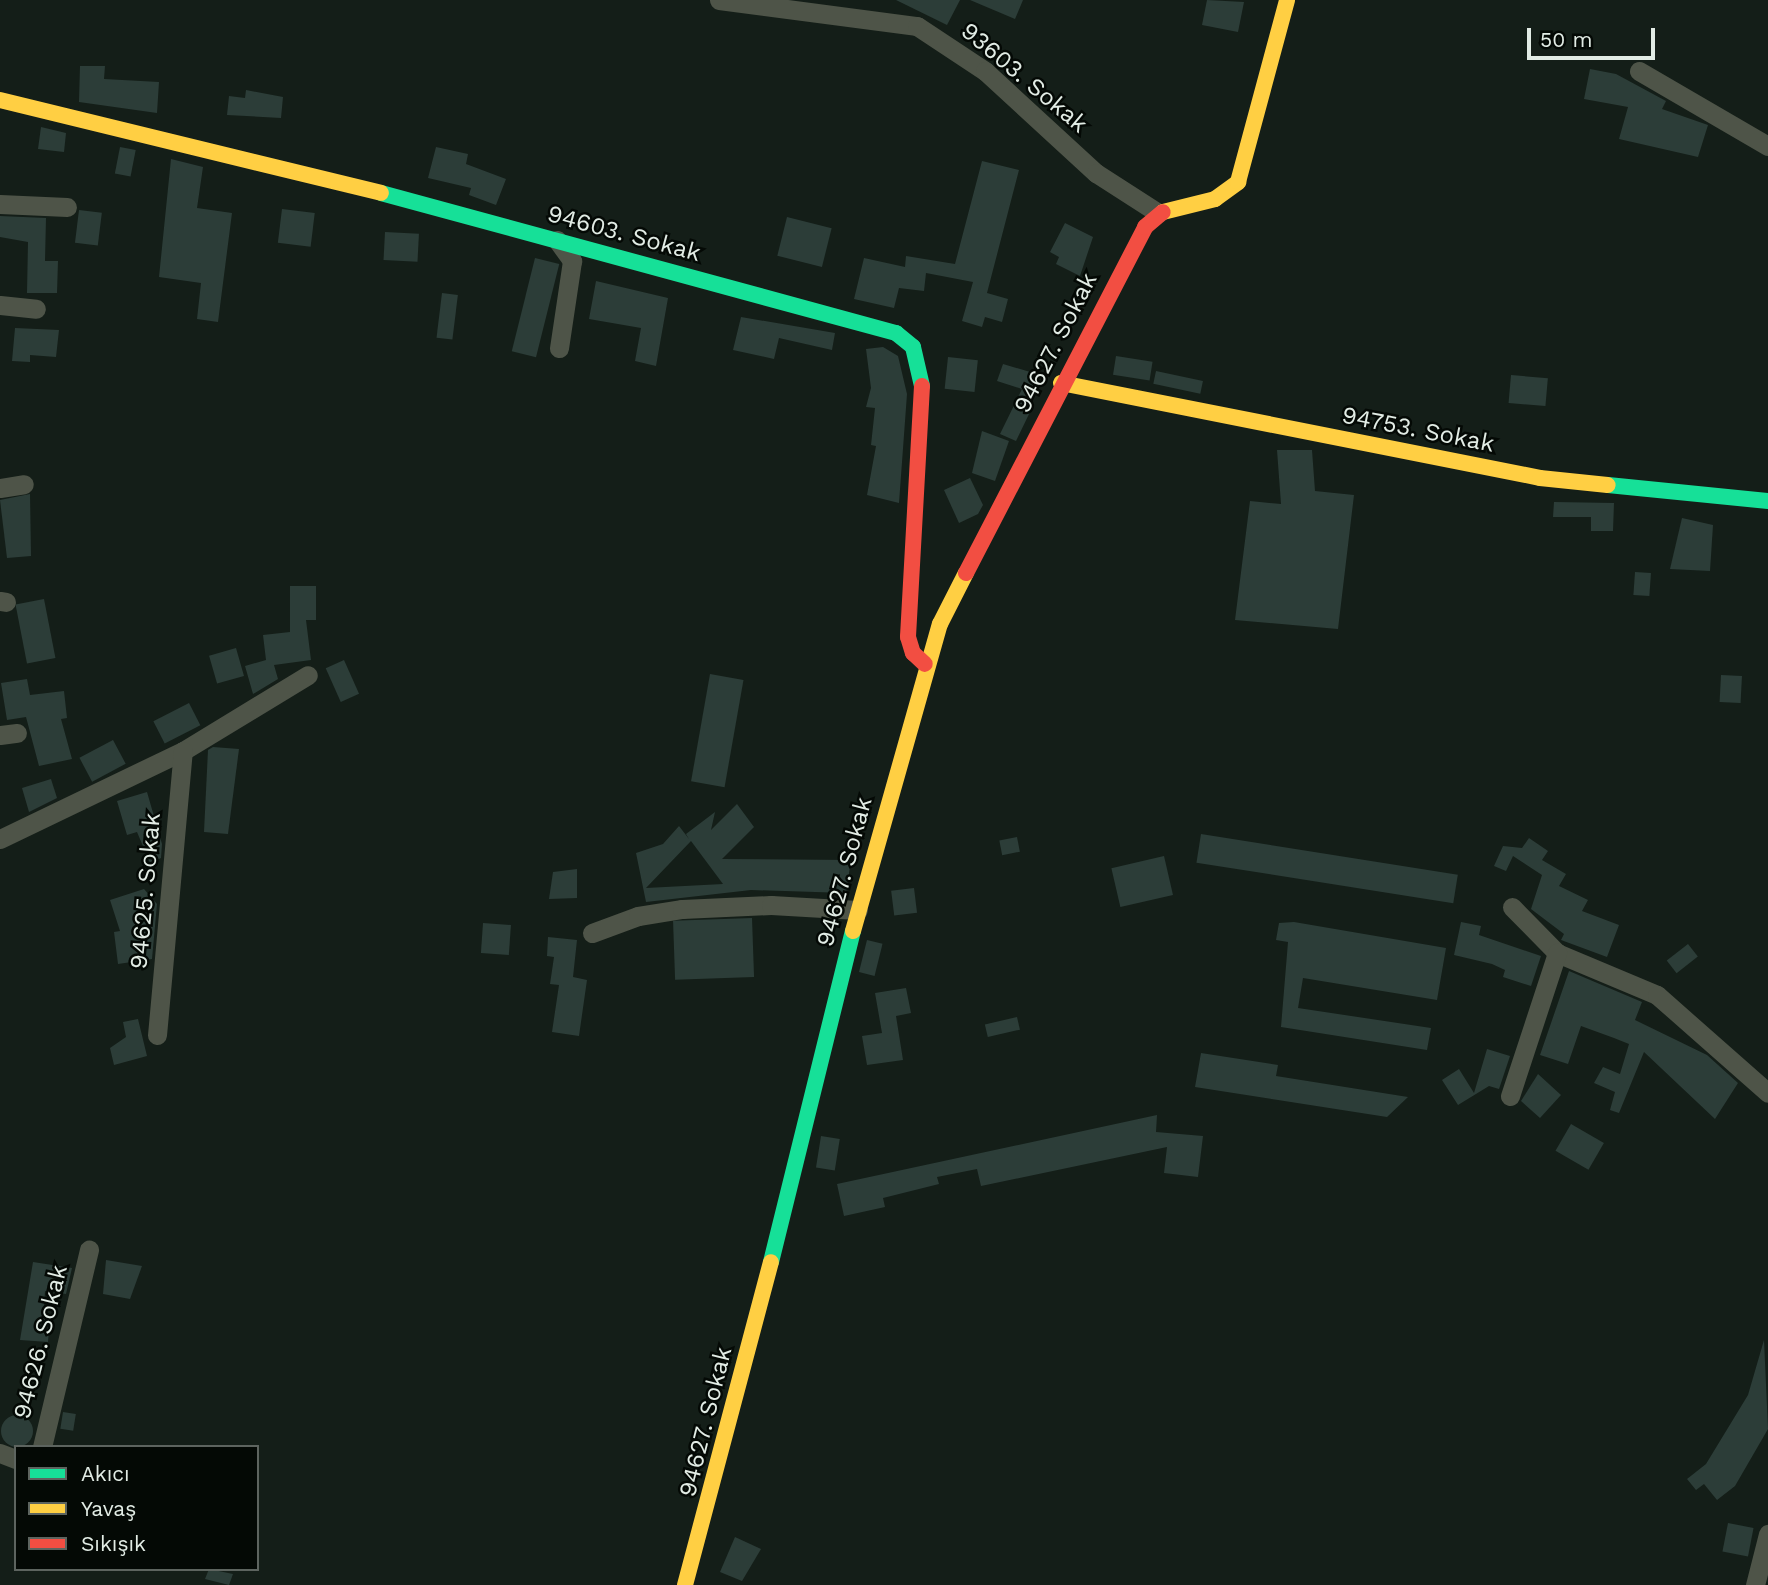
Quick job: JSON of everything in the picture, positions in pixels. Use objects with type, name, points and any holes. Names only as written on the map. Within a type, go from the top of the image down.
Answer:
[{"type":"street","name":"93603. Sokak","points":[[719,0],[794,14],[881,17],[917,26],[985,71],[1096,173],[1158,213]]},
{"type":"street","points":[[1158,213],[1215,199],[1238,182],[1287,0]]},
{"type":"street","points":[[1639,71],[1768,146]]},
{"type":"street","name":"94603. Sokak","points":[[0,100],[217,149],[854,318],[896,333],[912,347],[924,393],[908,637],[913,653],[925,664]]},
{"type":"street","points":[[0,204],[67,207]]},
{"type":"street","name":"94627. Sokak","points":[[685,1585],[858,910],[925,664],[985,529],[1130,250],[1158,213]]},
{"type":"street","points":[[557,240],[572,261],[559,348]]},
{"type":"street","points":[[0,305],[36,309]]},
{"type":"street","name":"94753. Sokak","points":[[1062,383],[1540,478],[1768,501]]},
{"type":"street","points":[[0,488],[24,484]]},
{"type":"street","name":"94625. Sokak","points":[[0,839],[183,751],[308,675]]},
{"type":"street","name":"94625. Sokak","points":[[157,1035],[183,751]]},
{"type":"street","points":[[592,933],[638,916],[682,909],[771,905],[858,910]]},
{"type":"street","points":[[1512,906],[1557,953],[1657,995],[1768,1093]]},
{"type":"street","points":[[1510,1096],[1557,953]]},
{"type":"street","name":"94626. Sokak","points":[[42,1445],[89,1250]]},
{"type":"street","points":[[1755,1585],[1768,1534]]},
{"type":"building","points":[[896,0],[960,0],[947,25]]},
{"type":"building","points":[[970,0],[1023,0],[1015,19]]},
{"type":"building","points":[[1207,0],[1244,2],[1238,32],[1202,25]]},
{"type":"building","points":[[80,66],[105,66],[104,79],[159,82],[157,113],[79,102]]},
{"type":"building","points":[[1590,69],[1616,74],[1666,101],[1662,109],[1708,125],[1698,157],[1619,139],[1628,107],[1584,99]]},
{"type":"building","points":[[246,90],[283,97],[281,118],[227,115],[229,96],[245,98]]},
{"type":"building","points":[[41,127],[66,133],[64,152],[38,149]]},
{"type":"building","points":[[120,147],[136,150],[131,177],[115,174]]},
{"type":"building","points":[[436,147],[468,154],[466,164],[506,179],[496,205],[469,195],[471,188],[428,178]]},
{"type":"building","points":[[171,159],[203,167],[197,208],[232,213],[218,322],[197,319],[201,283],[159,277]]},
{"type":"building","points":[[982,161],[1019,170],[987,293],[1008,299],[1002,322],[985,317],[982,327],[962,321],[973,282],[926,273],[924,291],[899,288],[894,308],[854,299],[864,258],[905,267],[906,256],[955,264]]},
{"type":"building","points":[[282,209],[315,213],[311,247],[278,243]]},
{"type":"building","points":[[79,210],[102,213],[98,246],[75,243]]},
{"type":"building","points":[[0,216],[46,218],[45,261],[58,261],[57,293],[27,293],[28,242],[0,237]]},
{"type":"building","points":[[787,217],[832,228],[822,267],[777,256]]},
{"type":"building","points":[[1065,223],[1093,237],[1080,276],[1056,264],[1059,257],[1050,252]]},
{"type":"building","points":[[385,232],[419,234],[417,262],[384,260]]},
{"type":"building","points":[[535,258],[559,264],[536,357],[512,351]]},
{"type":"building","points":[[596,281],[668,298],[656,366],[635,361],[641,328],[589,319]]},
{"type":"building","points":[[442,293],[458,295],[452,340],[437,338]]},
{"type":"building","points":[[741,317],[835,333],[832,350],[779,338],[774,359],[733,350]]},
{"type":"building","points":[[15,328],[59,330],[56,357],[30,355],[30,362],[12,361]]},
{"type":"building","points":[[883,347],[898,356],[907,394],[899,503],[867,495],[876,446],[871,445],[875,408],[866,407],[871,388],[866,349]]},
{"type":"building","points":[[1116,356],[1153,362],[1150,381],[1113,375]]},
{"type":"building","points":[[948,357],[978,360],[974,392],[945,389]]},
{"type":"building","points":[[1003,364],[1037,374],[1025,410],[1030,412],[1016,441],[1000,434],[1022,389],[997,381]]},
{"type":"building","points":[[1156,371],[1203,381],[1200,394],[1153,384]]},
{"type":"building","points":[[1511,375],[1548,378],[1545,406],[1509,403]]},
{"type":"building","points":[[982,431],[1009,441],[995,481],[972,473]]},
{"type":"building","points":[[1277,450],[1312,450],[1315,491],[1354,495],[1338,629],[1235,620],[1250,501],[1281,504]]},
{"type":"building","points":[[970,478],[983,505],[978,514],[959,523],[944,490]]},
{"type":"building","points":[[30,494],[31,556],[7,558],[0,500]]},
{"type":"building","points":[[1554,502],[1614,503],[1613,531],[1591,531],[1591,517],[1553,517]]},
{"type":"building","points":[[1682,518],[1713,525],[1710,571],[1670,569]]},
{"type":"building","points":[[1635,572],[1651,573],[1649,596],[1633,595]]},
{"type":"building","points":[[290,586],[316,586],[316,620],[306,620],[311,660],[274,665],[278,679],[253,694],[245,666],[266,660],[263,635],[290,632]]},
{"type":"building","points":[[44,599],[55,658],[27,663],[16,605]]},
{"type":"building","points":[[236,648],[244,676],[217,684],[209,656]]},
{"type":"building","points":[[344,660],[359,694],[341,702],[326,668]]},
{"type":"building","points":[[710,674],[743,680],[725,787],[691,781]]},
{"type":"building","points":[[1721,675],[1742,676],[1741,703],[1720,702]]},
{"type":"building","points":[[27,679],[30,695],[64,691],[67,718],[61,719],[72,759],[39,766],[26,717],[7,720],[1,683]]},
{"type":"building","points":[[189,703],[200,725],[165,743],[153,721]]},
{"type":"building","points":[[113,740],[126,764],[92,782],[79,758]]},
{"type":"building","points":[[213,747],[239,749],[228,834],[204,832],[208,750]]},
{"type":"building","points":[[51,779],[57,798],[29,812],[22,788]]},
{"type":"building","points":[[147,792],[162,844],[161,858],[150,863],[137,832],[127,835],[117,801]]},
{"type":"building","points":[[737,804],[754,827],[722,859],[851,860],[846,893],[751,890],[646,902],[636,853],[663,844],[679,826],[689,839],[686,834],[715,812],[711,830]],"holes":[[[691,841],[723,884],[646,888]]]},
{"type":"building","points":[[1201,834],[1458,875],[1453,903],[1196,863]]},
{"type":"building","points":[[1017,837],[1020,852],[1002,855],[999,840]]},
{"type":"building","points":[[1529,838],[1548,851],[1542,860],[1566,874],[1559,886],[1588,900],[1582,911],[1619,925],[1607,957],[1561,940],[1564,934],[1531,909],[1542,875],[1513,856],[1506,871],[1494,866],[1503,846],[1522,848]]},
{"type":"building","points":[[1164,856],[1173,895],[1120,907],[1111,868]]},
{"type":"building","points":[[577,869],[577,898],[549,899],[553,872]]},
{"type":"building","points":[[914,888],[917,913],[894,916],[891,891]]},
{"type":"building","points":[[144,889],[157,904],[152,959],[118,964],[114,932],[120,931],[110,900]]},
{"type":"building","points":[[752,918],[754,977],[675,980],[673,921]]},
{"type":"building","points":[[1294,922],[1446,948],[1437,1000],[1303,978],[1298,1008],[1431,1028],[1427,1050],[1281,1027],[1288,942],[1276,940],[1279,923]]},
{"type":"building","points":[[1461,922],[1481,926],[1479,935],[1541,956],[1531,986],[1503,977],[1505,970],[1492,964],[1454,955]]},
{"type":"building","points":[[483,923],[511,925],[509,955],[481,953]]},
{"type":"building","points":[[548,937],[577,940],[573,977],[587,980],[579,1036],[552,1032],[559,985],[550,984],[554,957],[547,956]]},
{"type":"building","points":[[867,940],[883,944],[875,976],[859,972]]},
{"type":"building","points":[[1688,944],[1698,957],[1677,973],[1667,961]]},
{"type":"building","points":[[1569,971],[1642,1002],[1635,1020],[1707,1055],[1738,1083],[1715,1119],[1644,1052],[1619,1113],[1610,1110],[1615,1092],[1594,1083],[1603,1067],[1620,1074],[1629,1044],[1614,1038],[1581,1026],[1568,1064],[1540,1055]]},
{"type":"building","points":[[906,988],[911,1013],[896,1016],[903,1060],[867,1065],[862,1036],[882,1033],[875,993]]},
{"type":"building","points":[[1017,1017],[1020,1030],[988,1037],[985,1024]]},
{"type":"building","points":[[138,1019],[147,1056],[114,1065],[110,1048],[126,1037],[123,1022]]},
{"type":"building","points":[[1487,1049],[1510,1056],[1499,1089],[1489,1086],[1458,1105],[1442,1080],[1459,1069],[1474,1093]]},
{"type":"building","points":[[1201,1053],[1278,1065],[1276,1076],[1408,1097],[1387,1117],[1195,1087]]},
{"type":"building","points":[[1538,1074],[1561,1095],[1540,1118],[1521,1101]]},
{"type":"building","points":[[1157,1115],[1156,1132],[1203,1136],[1198,1177],[1164,1173],[1167,1147],[981,1186],[977,1169],[937,1177],[939,1184],[883,1198],[885,1207],[844,1216],[837,1184]]},
{"type":"building","points":[[1571,1124],[1604,1143],[1588,1170],[1556,1151]]},
{"type":"building","points":[[821,1136],[840,1139],[835,1171],[816,1168]]},
{"type":"building","points":[[106,1260],[142,1266],[130,1299],[103,1294]]},
{"type":"building","points":[[33,1262],[72,1268],[66,1294],[45,1291],[43,1318],[50,1318],[48,1342],[20,1340]]},
{"type":"building","points":[[1764,1340],[1768,1429],[1735,1486],[1717,1500],[1704,1484],[1696,1490],[1687,1479],[1706,1464],[1748,1395]]},
{"type":"building","points":[[63,1412],[76,1414],[73,1431],[60,1429]]},
{"type":"building","points":[[17,1415],[28,1420],[31,1437],[23,1445],[14,1446],[6,1442],[1,1431],[6,1420]]},
{"type":"building","points":[[1728,1523],[1754,1528],[1748,1556],[1722,1551]]},
{"type":"building","points":[[735,1537],[761,1549],[742,1581],[720,1572]]},
{"type":"building","points":[[208,1571],[233,1574],[229,1585],[205,1579]]},
{"type":"traffic: fast","points":[[381,193],[896,333],[913,347],[922,386]]},
{"type":"traffic: fast","points":[[1608,485],[1768,501]]},
{"type":"traffic: fast","points":[[771,1262],[853,931]]},
{"type":"traffic: slow","points":[[1163,212],[1215,199],[1238,182],[1287,0]]},
{"type":"traffic: slow","points":[[0,100],[381,193]]},
{"type":"traffic: slow","points":[[1061,383],[1540,478],[1608,485]]},
{"type":"traffic: slow","points":[[853,931],[940,624],[966,573]]},
{"type":"traffic: slow","points":[[685,1585],[771,1262]]},
{"type":"traffic: jam","points":[[966,573],[1145,227],[1163,212]]},
{"type":"traffic: jam","points":[[922,386],[908,637],[913,653],[925,664]]}]
